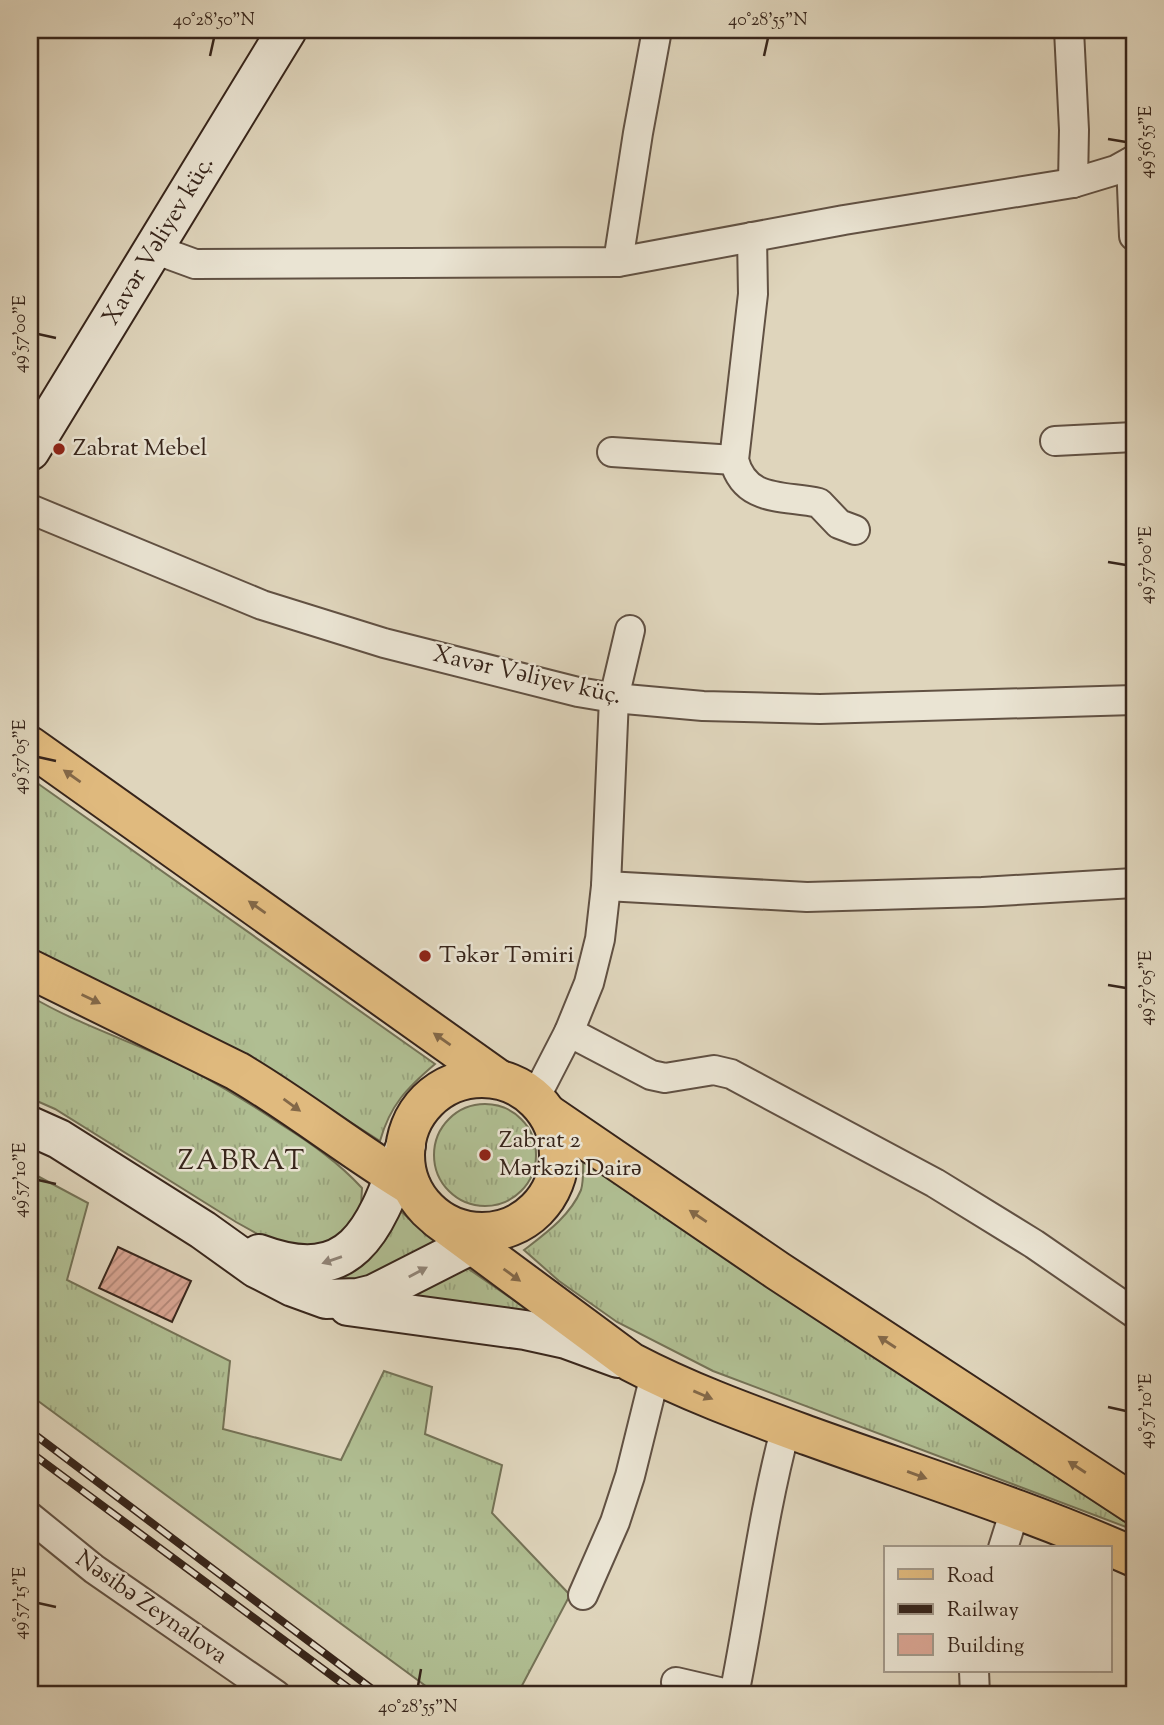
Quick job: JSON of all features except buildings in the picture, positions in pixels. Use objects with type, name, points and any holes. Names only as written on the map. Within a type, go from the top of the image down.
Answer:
[{"type":"main road","points":[[30,746],[498,1079]]},
{"type":"main road","points":[[30,969],[237,1071],[404,1169],[423,1205],[438,1219],[484,1238],[643,1369],[786,1427],[1106,1546]]},
{"type":"main road","points":[[404,1169],[411,1125],[422,1106],[437,1092],[456,1082],[477,1077],[498,1079],[518,1086],[542,1106],[779,1271],[1134,1504]]},
{"type":"main road","points":[[484,1238],[518,1224],[536,1212],[549,1195],[557,1176],[560,1155],[557,1134],[542,1106]]},
{"type":"main road","points":[[1112,1548],[1134,1557]]},
{"type":"street","name":"Xavər Vəliyev küç.","points":[[30,451],[287,30]]},
{"type":"street","points":[[618,262],[657,30]]},
{"type":"street","points":[[1069,30],[1074,130],[1073,183]]},
{"type":"street","points":[[154,249],[195,264],[618,262],[1073,183],[1116,170],[1133,161],[1134,236]]},
{"type":"street","points":[[752,237],[753,294],[734,460],[737,474],[751,489],[780,499],[819,503],[839,524],[855,530]]},
{"type":"street","points":[[1055,441],[1134,437]]},
{"type":"street","points":[[612,452],[734,460]]},
{"type":"street","name":"Xavər Vəliyev küç.","points":[[30,509],[262,605],[384,643],[578,692],[703,706],[820,709],[1134,700]]},
{"type":"street","points":[[542,1106],[589,983],[600,939],[606,886],[614,698],[630,629]]},
{"type":"street","points":[[606,886],[807,897],[982,892],[1134,883]]},
{"type":"street","points":[[569,1032],[651,1075],[665,1078],[714,1070],[731,1074],[935,1183],[1034,1244],[1134,1313]]},
{"type":"street","points":[[30,1126],[59,1139],[203,1230],[256,1268],[293,1287],[369,1310],[526,1330],[566,1339],[643,1369],[627,1488],[583,1595]]},
{"type":"street","points":[[203,1230],[263,1256],[294,1264],[314,1265],[335,1261],[349,1253],[367,1231],[404,1169]]},
{"type":"street","points":[[326,1299],[358,1298],[374,1294],[484,1238]]},
{"type":"street","points":[[676,1682],[733,1695],[748,1625],[763,1524],[786,1427]]},
{"type":"street","points":[[1004,1546],[1015,1510]]},
{"type":"street","name":"Nəsibə Zeynalova","points":[[33,1526],[276,1695]]},
{"type":"street","points":[[974,1672],[975,1695]]},
{"type":"green space","points":[[30,778],[435,1064],[394,1107],[380,1141],[241,1052],[173,1021],[30,947]]},
{"type":"green space","points":[[30,996],[70,1017],[206,1078],[304,1139],[334,1162],[362,1188],[361,1206],[336,1244],[279,1246],[55,1109],[30,1098]]},
{"type":"green space","name":"Zabrat 2 Mərkəzi Dairə","points":[[475,1104],[495,1104],[514,1112],[528,1126],[536,1145],[533,1175],[514,1198],[495,1206],[475,1206],[456,1198],[442,1184],[434,1165],[434,1145],[442,1126],[456,1112]]},
{"type":"green space","points":[[583,1157],[1134,1530],[713,1371],[617,1322],[559,1281],[524,1250],[571,1208],[582,1186]]},
{"type":"green space","points":[[30,1172],[88,1203],[67,1280],[230,1361],[223,1429],[341,1460],[384,1371],[432,1387],[425,1434],[502,1465],[492,1513],[570,1595],[517,1695],[438,1695],[30,1395]]},
{"type":"green space","points":[[396,1208],[438,1241],[373,1283],[317,1279]]},
{"type":"green space","points":[[460,1263],[537,1316],[404,1302],[404,1293]]},
{"type":"railway","points":[[30,1431],[380,1695]]},
{"type":"railway","points":[[30,1452],[358,1695]]},
{"type":"place","name":"Zabrat Mebel","points":[[59,449]]},
{"type":"place","name":"Təkər Təmiri","points":[[425,956]]},
{"type":"place","name":"Zabrat 2 Mərkəzi Dairə","points":[[485,1155]]},
{"type":"district","name":"ZABRAT","points":[[242,1162]]}]
